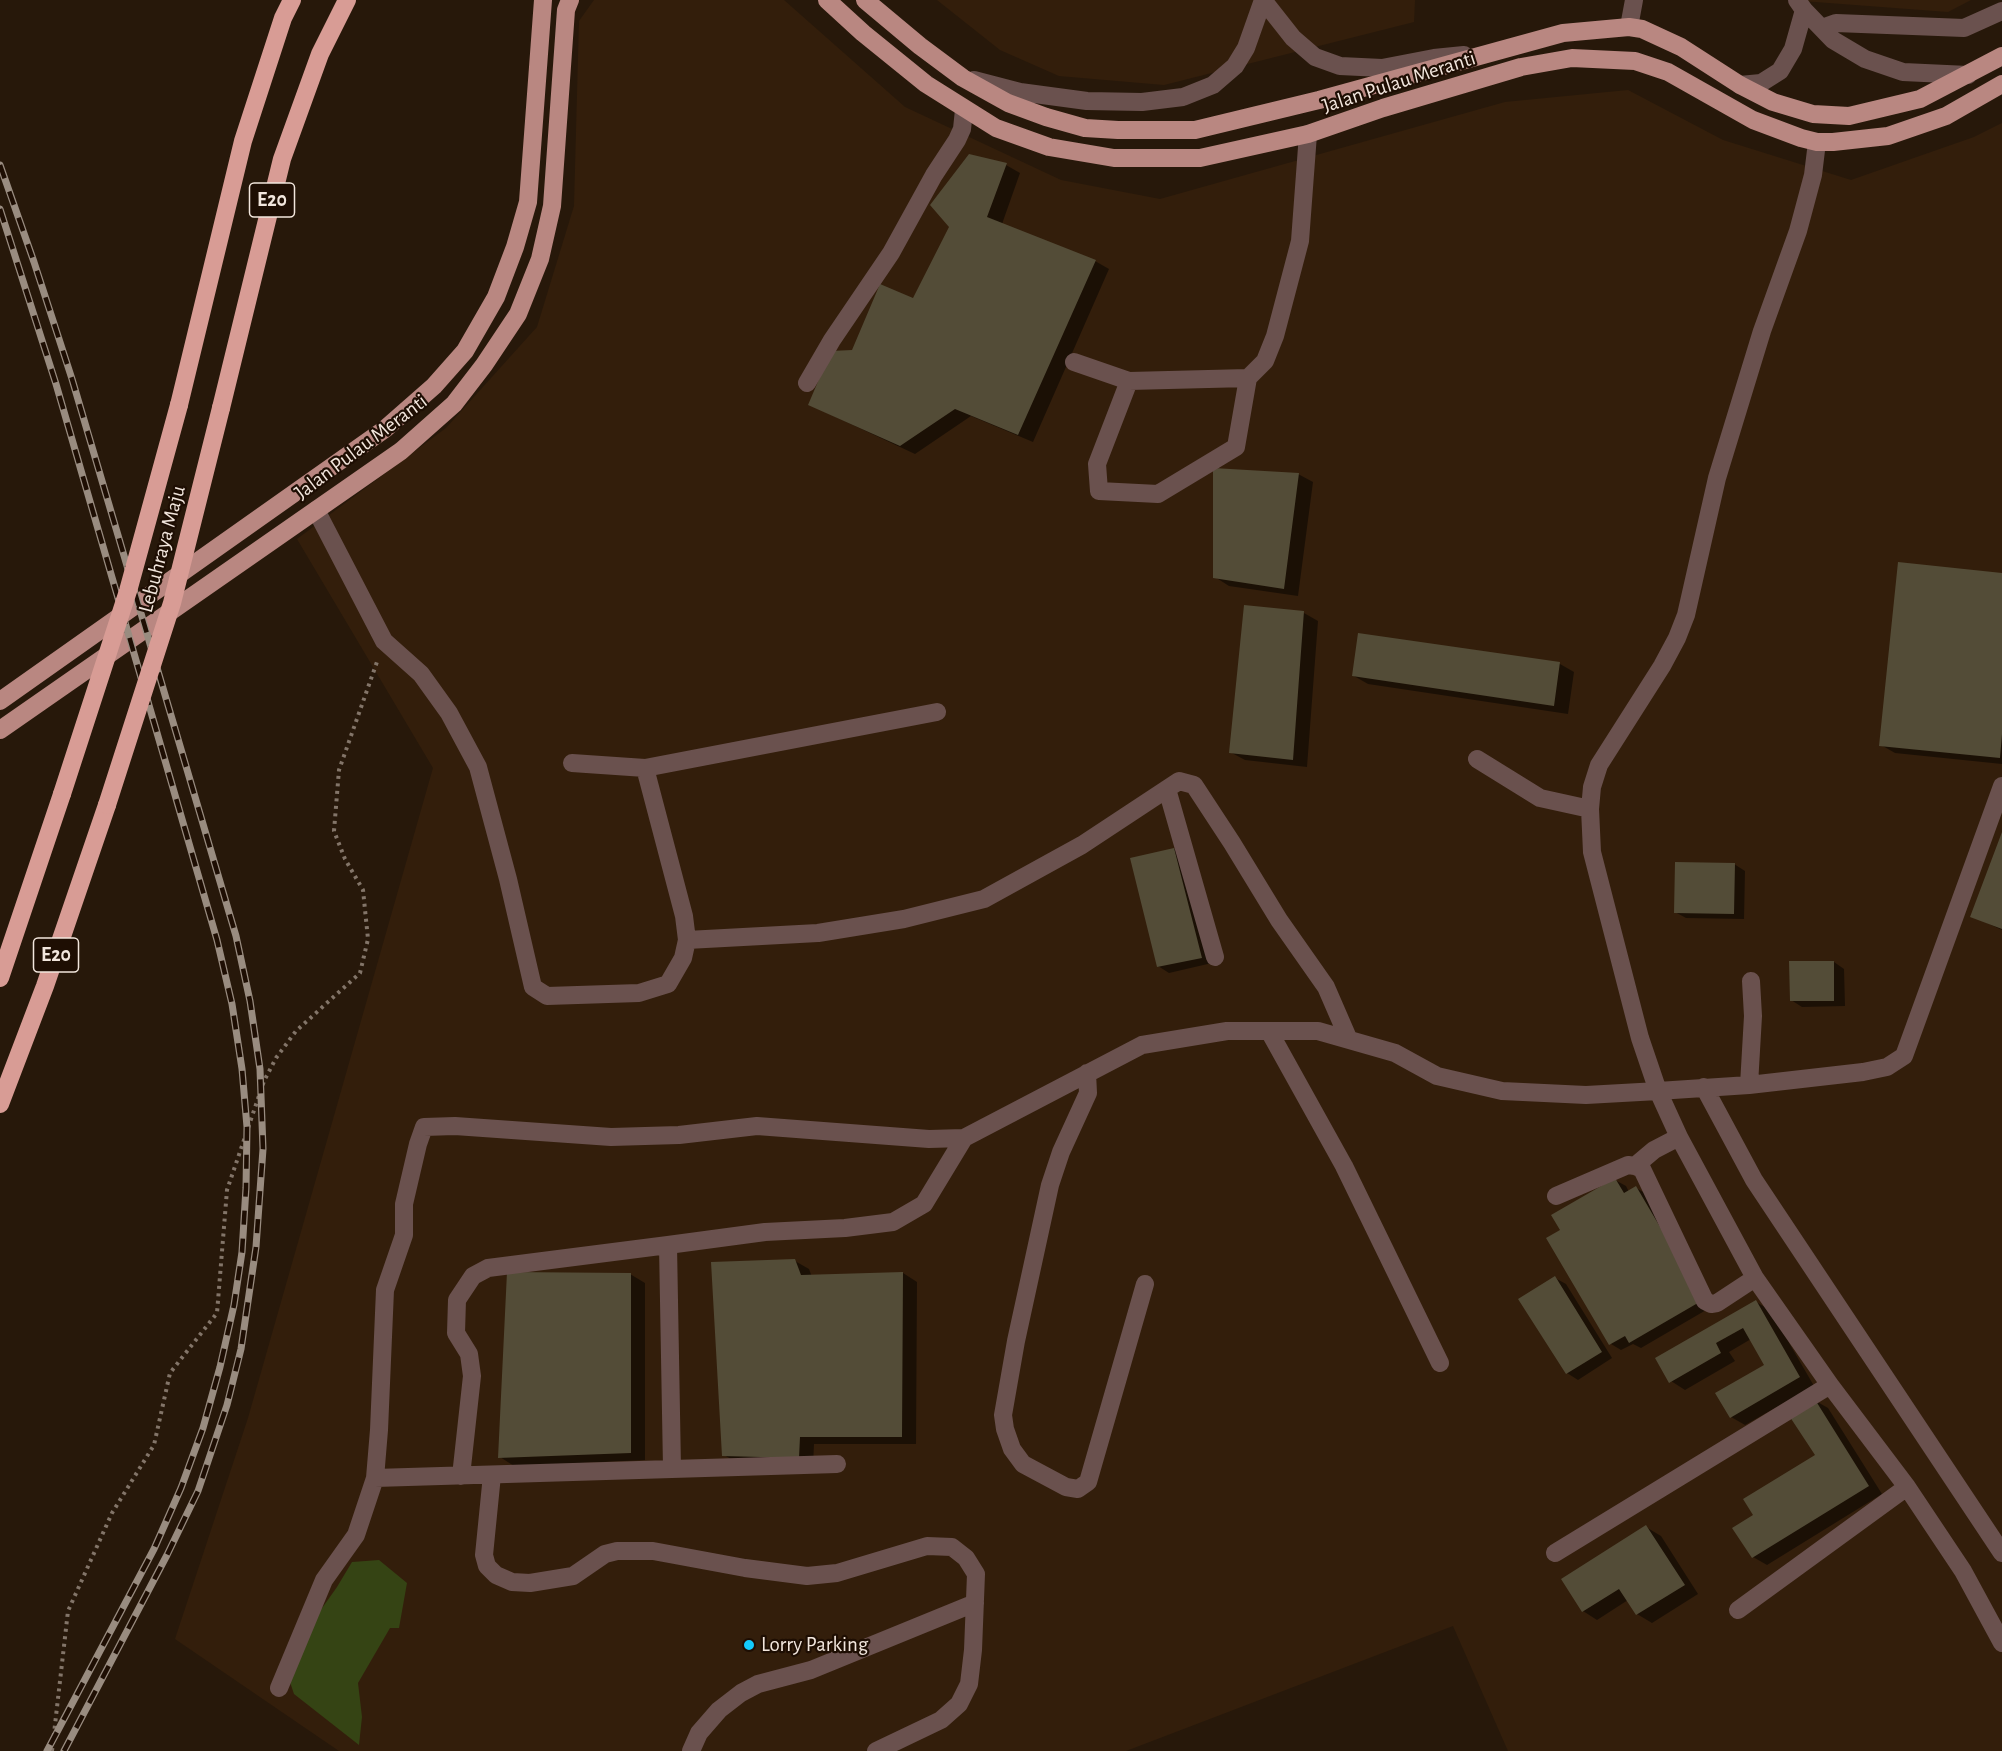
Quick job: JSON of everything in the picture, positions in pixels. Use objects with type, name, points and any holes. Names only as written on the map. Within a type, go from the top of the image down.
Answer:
[{"type":"highway","name":"Lebuhraya Maju","points":[[0,978],[128,591],[179,405],[243,141],[283,18],[292,0]]},
{"type":"highway","name":"Lebuhraya Maju","points":[[0,1104],[45,986],[107,805],[172,603],[282,159],[320,54],[347,0]]},
{"type":"main road","name":"Jalan Pulau Meranti","points":[[0,701],[385,429],[434,386],[465,351],[496,297],[515,247],[528,202],[543,0]]},
{"type":"main road","name":"Jalan Pulau Meranti","points":[[0,730],[401,451],[454,404],[484,365],[518,314],[540,259],[552,206],[566,9],[570,0]]},
{"type":"main road","name":"Jalan Pulau Meranti","points":[[827,0],[917,77],[964,110],[996,128],[1049,147],[1114,158],[1200,158],[1308,134],[1383,108],[1521,67],[1572,58],[1635,61],[1668,72],[1753,120],[1817,142],[1888,136],[1946,116],[2002,84]]},
{"type":"main road","name":"Jalan Pulau Meranti","points":[[865,0],[963,78],[1008,103],[1085,128],[1118,130],[1195,130],[1319,100],[1563,33],[1629,27],[1642,29],[1681,47],[1740,85],[1773,102],[1813,114],[1849,116],[1920,99],[2002,56]]},
{"type":"street","points":[[963,78],[1020,92],[1086,101],[1142,102],[1183,98],[1213,86],[1235,66],[1246,48],[1263,0],[1293,38],[1315,57],[1340,66],[1382,68],[1434,58],[1491,52]]},
{"type":"street","points":[[1629,27],[1634,0]]},
{"type":"street","points":[[1800,5],[1833,40],[1865,59],[1903,72],[1968,75]]},
{"type":"street","points":[[1740,85],[1761,83],[1780,71],[1793,49],[1800,5]]},
{"type":"street","points":[[1822,28],[1836,23],[1964,28],[2002,11]]},
{"type":"street","points":[[807,383],[832,340],[891,254],[934,175],[957,140],[962,129],[964,110]]},
{"type":"street","points":[[1129,381],[1097,464],[1099,491],[1158,494],[1236,447],[1248,378],[1265,362],[1275,336],[1300,241],[1308,134]]},
{"type":"street","points":[[1817,142],[1813,175],[1798,231],[1762,331],[1717,478],[1686,615],[1662,666],[1599,765],[1592,787],[1590,809],[1592,852],[1640,1038],[1658,1091],[1679,1137],[1755,1278],[1830,1385],[1907,1487],[1963,1571],[2002,1643]]},
{"type":"street","points":[[1074,362],[1129,381],[1248,378]]},
{"type":"street","points":[[316,510],[384,641],[421,674],[449,713],[478,767],[508,879],[533,987],[547,996],[639,993],[668,984],[683,958],[687,940],[684,916],[645,768]]},
{"type":"street","points":[[572,763],[645,768],[937,712]]},
{"type":"street","points":[[1477,759],[1540,798],[1590,809]]},
{"type":"street","points":[[687,940],[818,933],[904,919],[984,899],[1082,845],[1179,781],[1194,785],[1279,920],[1326,987],[1349,1040]]},
{"type":"street","points":[[279,1688],[324,1580],[356,1535],[375,1478],[385,1290],[404,1235],[404,1204],[424,1127],[455,1126],[610,1137],[679,1135],[757,1126],[929,1139],[964,1138],[1142,1045],[1227,1031],[1318,1031],[1395,1053],[1437,1076],[1502,1090],[1586,1095],[1749,1084],[1863,1072],[1887,1067],[1904,1056],[2002,786]]},
{"type":"street","points":[[1167,789],[1215,957]]},
{"type":"street","points":[[1749,1084],[1753,1028],[1752,981]]},
{"type":"street","points":[[1269,1031],[1344,1166],[1440,1363]]},
{"type":"street","points":[[1087,1073],[1088,1093],[1061,1152],[1050,1185],[1016,1341],[1003,1414],[1012,1449],[1023,1464],[1066,1487],[1078,1489],[1088,1482],[1145,1284]]},
{"type":"street","points":[[1704,1088],[1754,1180],[1932,1451],[2002,1553]]},
{"type":"street","points":[[1635,1166],[1654,1150],[1679,1137]]},
{"type":"street","points":[[461,1476],[472,1376],[469,1354],[456,1333],[457,1300],[473,1276],[488,1268],[518,1266],[765,1232],[845,1228],[893,1222],[924,1204],[964,1138]]},
{"type":"street","points":[[1556,1196],[1628,1165],[1635,1166],[1642,1169],[1705,1301],[1711,1304],[1717,1303],[1755,1278]]},
{"type":"street","points":[[668,1245],[672,1468]]},
{"type":"street","points":[[1555,1553],[1830,1385]]},
{"type":"street","points":[[375,1478],[837,1464]]},
{"type":"street","points":[[492,1474],[484,1555],[487,1566],[496,1575],[512,1582],[530,1583],[573,1576],[605,1554],[617,1551],[653,1551],[745,1568],[807,1576],[837,1574],[927,1546],[952,1547],[966,1558],[976,1574],[973,1650],[969,1684],[959,1704],[941,1720],[876,1751]]},
{"type":"street","points":[[1738,1610],[1907,1487]]},
{"type":"street","points":[[691,1751],[699,1733],[719,1710],[741,1693],[758,1684],[811,1670],[975,1603]]},
{"type":"path","points":[[51,1751],[68,1611],[111,1513],[154,1445],[171,1373],[217,1313],[227,1190],[264,1081],[276,1058],[296,1031],[360,973],[368,939],[363,890],[345,859],[334,831],[339,770],[384,641]]},
{"type":"shaded area","points":[[594,0],[784,0],[905,107],[1061,180],[1160,199],[1505,102],[1628,90],[1723,140],[1851,180],[1974,137],[2002,123],[2002,1751],[1508,1751],[1453,1626],[1126,1751],[339,1751],[175,1639],[248,1418],[433,768],[297,539],[446,428],[537,327],[574,206],[579,21]]},
{"type":"shaded area","points":[[937,0],[1415,0],[1414,22],[1164,85],[1059,76],[1000,50]]},
{"type":"shaded area","points":[[1789,0],[1971,0],[1948,12]]},
{"type":"shaded area","points":[[379,1560],[407,1583],[399,1628],[390,1628],[358,1683],[362,1717],[359,1745],[294,1694],[289,1679],[315,1618],[352,1562]]},
{"type":"building","points":[[969,154],[1007,163],[987,217],[1096,260],[1018,435],[955,409],[900,446],[808,405],[831,351],[852,350],[880,284],[913,298],[949,227],[930,205]]},
{"type":"building","points":[[1213,468],[1299,473],[1284,589],[1213,578]]},
{"type":"building","points":[[1898,562],[2002,573],[2000,758],[1879,746]]},
{"type":"building","points":[[1244,605],[1304,611],[1293,760],[1229,753]]},
{"type":"building","points":[[1358,633],[1560,662],[1554,706],[1352,676]]},
{"type":"building","points":[[2002,832],[2002,929],[1970,917]]},
{"type":"building","points":[[1174,848],[1202,958],[1157,967],[1130,858]]},
{"type":"building","points":[[1675,862],[1735,863],[1734,914],[1674,913]]},
{"type":"building","points":[[1789,961],[1834,961],[1834,1001],[1790,1001]]},
{"type":"building","points":[[1615,1178],[1624,1193],[1636,1186],[1703,1300],[1629,1343],[1625,1336],[1609,1345],[1546,1238],[1560,1230],[1551,1215]]},
{"type":"building","points":[[795,1259],[801,1275],[903,1272],[902,1437],[800,1437],[799,1458],[722,1456],[711,1262]]},
{"type":"building","points":[[507,1272],[631,1273],[631,1453],[498,1458]]},
{"type":"building","points":[[1555,1276],[1602,1352],[1566,1374],[1518,1299]]},
{"type":"building","points":[[1756,1300],[1800,1377],[1730,1418],[1715,1393],[1764,1365],[1743,1328],[1716,1343],[1721,1353],[1669,1383],[1655,1358]]},
{"type":"building","points":[[1814,1398],[1869,1486],[1752,1558],[1732,1528],[1753,1515],[1743,1499],[1815,1455],[1788,1414]]},
{"type":"building","points":[[1646,1525],[1685,1585],[1636,1615],[1619,1589],[1582,1612],[1561,1579]]},
{"type":"railway","points":[[0,165],[72,379],[236,936],[250,1001],[260,1069],[263,1149],[256,1247],[241,1349],[227,1405],[198,1491],[64,1751]]},
{"type":"railway","points":[[0,209],[56,384],[217,940],[232,1004],[242,1069],[247,1127],[242,1252],[234,1305],[203,1428],[181,1488],[154,1549],[47,1751]]},
{"type":"place","name":"Lorry Parking","points":[[749,1645]]}]
